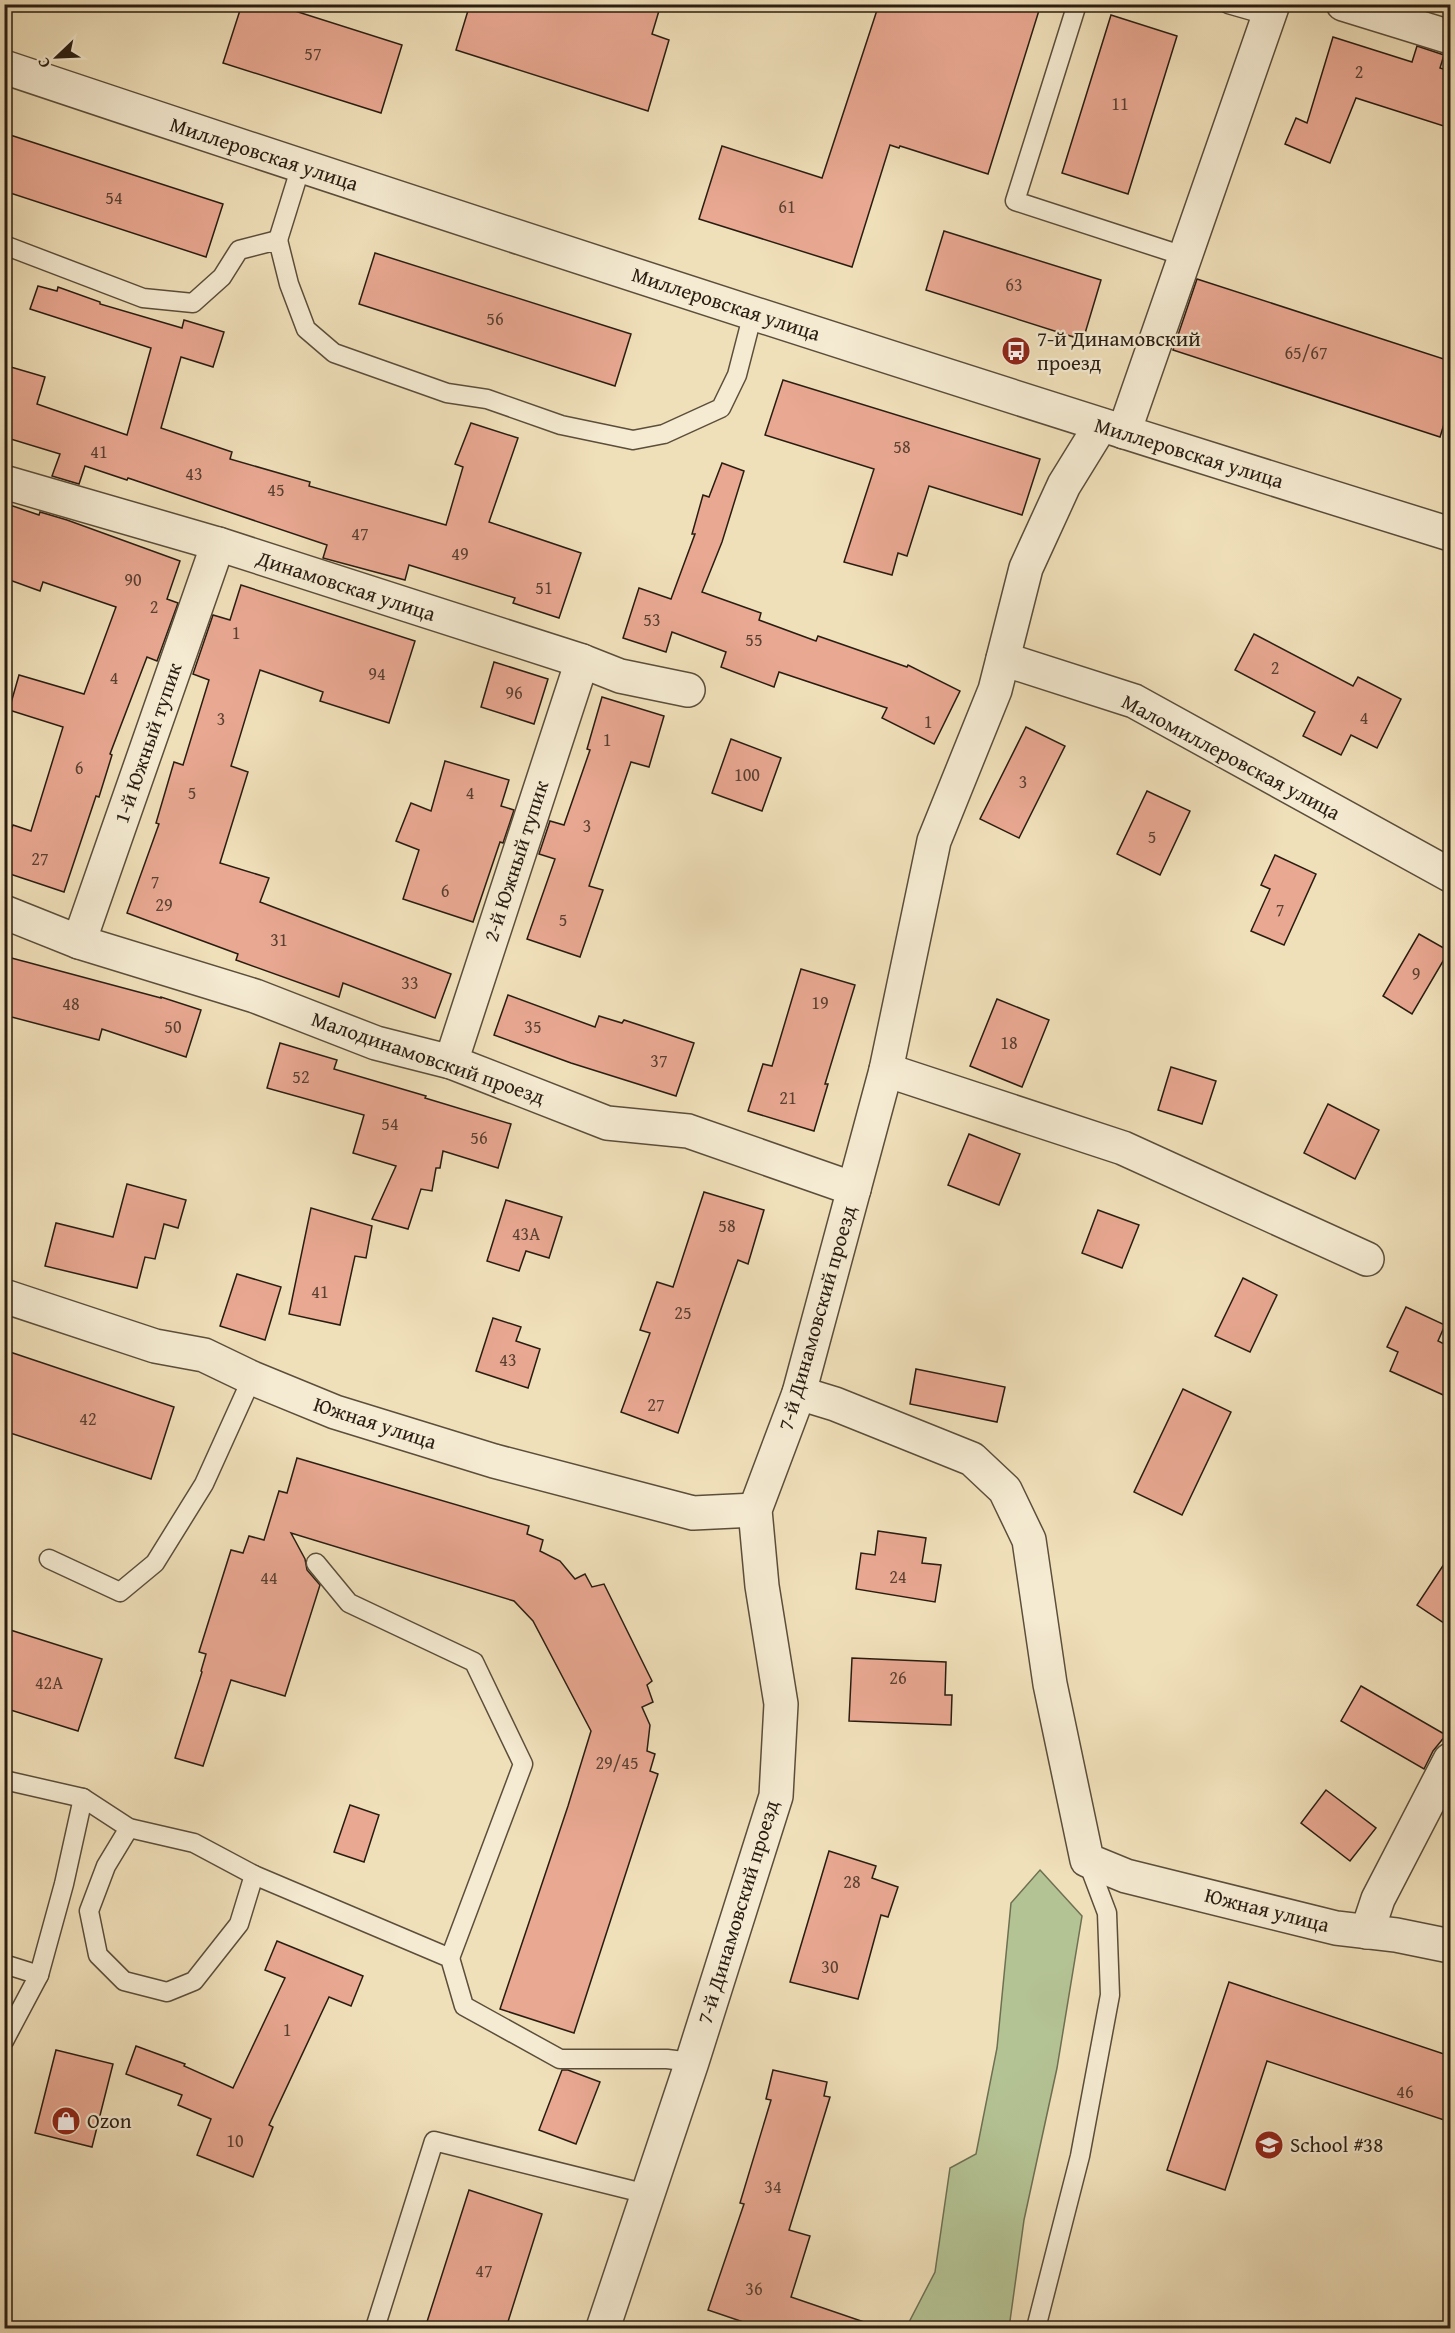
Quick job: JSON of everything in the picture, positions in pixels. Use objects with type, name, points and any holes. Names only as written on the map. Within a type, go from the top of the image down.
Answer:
[{"type":"street","points":[[1343,4],[1450,36]]},
{"type":"street","name":"7-й Динамовский проезд","points":[[603,2328],[692,2062],[776,1796],[781,1704],[762,1586],[755,1510],[799,1394],[886,1070],[934,841],[995,690],[1026,568],[1064,485],[1112,429],[1184,256],[1272,10]]},
{"type":"street","name":"Миллеровская улица","points":[[4,67],[301,166],[1112,429],[1450,534]]},
{"type":"street","name":"Динамовская улица","points":[[4,482],[218,544],[582,661],[620,676],[688,690]]},
{"type":"street","name":"1-й Южный тупик","points":[[79,942],[218,544]]},
{"type":"street","name":"Маломиллеровская улица","points":[[1003,659],[1134,700],[1450,875]]},
{"type":"street","name":"2-й Южный тупик","points":[[451,1062],[582,661]]},
{"type":"street","name":"Малодинамовский проезд","points":[[4,912],[79,942],[255,996],[376,1043],[451,1062],[607,1123],[688,1131],[854,1189]]},
{"type":"street","points":[[886,1070],[1123,1148],[1367,1259]]},
{"type":"street","name":"Южная улица","points":[[4,1296],[155,1346],[204,1355],[252,1378],[335,1412],[494,1461],[693,1514],[755,1510]]},
{"type":"street","points":[[799,1394],[835,1404],[972,1459],[1005,1490],[1029,1540],[1050,1684],[1087,1860]]},
{"type":"street","points":[[1367,1932],[1378,1899],[1448,1775]]},
{"type":"street","name":"Южная улица","points":[[1087,1860],[1126,1876],[1336,1928],[1396,1935],[1450,1946]]},
{"type":"lane","points":[[1077,4],[1015,201],[1184,256]]},
{"type":"lane","points":[[1228,4],[1272,10]]},
{"type":"lane","points":[[301,166],[278,240],[289,284],[306,329],[334,352],[447,393],[487,399],[561,425],[633,440],[664,434],[721,408],[737,375],[753,313]]},
{"type":"lane","points":[[4,245],[143,298],[193,303],[222,277],[239,250],[278,240]]},
{"type":"lane","points":[[50,1559],[120,1592],[155,1563],[204,1484],[252,1378]]},
{"type":"lane","points":[[316,1563],[349,1603],[474,1662],[523,1764],[450,1958],[464,2006],[560,2059],[692,2062]]},
{"type":"lane","points":[[4,1780],[83,1798],[129,1828],[194,1843],[254,1875],[450,1958]]},
{"type":"lane","points":[[4,2041],[39,1975],[64,1884],[83,1798]]},
{"type":"lane","points":[[129,1828],[106,1866],[89,1911],[98,1955],[124,1981],[167,1992],[194,1980],[239,1924],[254,1875]]},
{"type":"lane","points":[[1036,2328],[1080,2156],[1110,1995],[1107,1913],[1087,1860]]},
{"type":"lane","points":[[4,1964],[39,1975]]},
{"type":"lane","points":[[375,2328],[434,2142],[647,2194]]},
{"type":"green space","points":[[1040,1870],[1082,1916],[1057,2068],[1024,2220],[1009,2328],[906,2328],[935,2272],[950,2168],[976,2154],[997,2048],[1011,1903]]},
{"type":"building","points":[[242,4],[273,4],[402,45],[381,113],[223,63]]},
{"type":"building","points":[[470,4],[661,4],[652,34],[669,40],[648,111],[456,50]]},
{"type":"building","points":[[879,4],[1041,4],[988,174],[900,146],[899,148],[890,145],[852,267],[699,219],[722,146],[822,178]]},
{"type":"building","points":[[1111,15],[1177,36],[1128,194],[1062,173]]},
{"type":"building","points":[[1333,37],[1412,62],[1417,46],[1444,55],[1440,68],[1450,71],[1450,128],[1356,98],[1330,163],[1285,144],[1296,118],[1307,123]]},
{"type":"building","points":[[4,133],[223,204],[206,257],[4,191]]},
{"type":"building","points":[[944,231],[1101,280],[1083,340],[926,290]]},
{"type":"building","points":[[375,253],[631,334],[615,386],[359,304]]},
{"type":"building","points":[[1197,279],[1450,361],[1450,405],[1440,437],[1173,350]]},
{"type":"building","points":[[38,286],[57,291],[58,287],[100,302],[100,304],[182,328],[184,320],[224,332],[213,367],[181,357],[161,428],[232,452],[230,459],[310,482],[309,486],[446,525],[463,467],[455,464],[471,423],[518,438],[489,522],[581,553],[559,618],[513,603],[515,598],[409,565],[405,580],[323,558],[327,545],[128,478],[127,480],[85,466],[79,484],[52,476],[60,454],[4,437],[4,365],[45,377],[37,404],[127,435],[151,348],[30,309]]},
{"type":"building","points":[[783,380],[1040,459],[1022,515],[929,486],[907,556],[898,553],[892,575],[844,562],[874,469],[765,435]]},
{"type":"building","points":[[722,463],[744,471],[722,542],[702,592],[761,613],[759,620],[816,641],[818,636],[907,667],[908,665],[960,691],[934,744],[882,718],[887,708],[779,672],[774,687],[721,667],[726,652],[672,632],[666,652],[623,638],[639,588],[671,599],[695,534],[692,534],[703,495],[709,497]]},
{"type":"building","points":[[4,503],[39,515],[40,512],[67,520],[180,561],[167,599],[178,603],[157,661],[147,657],[110,754],[112,755],[99,797],[96,796],[64,892],[4,872],[4,848],[13,825],[31,831],[63,727],[9,710],[19,675],[84,694],[116,607],[43,582],[40,591],[4,578]]},
{"type":"building","points":[[241,585],[415,641],[389,723],[320,701],[323,692],[260,670],[231,766],[248,772],[220,863],[269,878],[260,902],[451,974],[435,1018],[343,983],[339,997],[236,960],[238,954],[127,913],[159,824],[156,823],[174,762],[183,765],[209,680],[193,674],[213,615],[230,620]]},
{"type":"building","points":[[1254,634],[1353,686],[1358,677],[1401,699],[1377,748],[1351,735],[1341,755],[1303,736],[1315,712],[1235,670]]},
{"type":"building","points":[[494,662],[548,679],[534,724],[481,707]]},
{"type":"building","points":[[602,697],[664,716],[649,767],[631,762],[589,886],[603,890],[580,957],[527,939],[555,859],[539,854],[550,821],[564,825],[590,750],[587,749]]},
{"type":"building","points":[[1026,727],[1065,746],[1019,838],[980,819]]},
{"type":"building","points":[[731,739],[781,758],[762,811],[712,793]]},
{"type":"building","points":[[445,761],[509,780],[501,806],[514,810],[503,843],[500,842],[473,922],[403,899],[419,850],[396,841],[411,803],[431,811]]},
{"type":"building","points":[[1147,791],[1190,811],[1160,875],[1117,854]]},
{"type":"building","points":[[1275,855],[1316,874],[1284,945],[1251,931],[1270,889],[1261,885]]},
{"type":"building","points":[[1419,934],[1449,951],[1412,1014],[1383,996]]},
{"type":"building","points":[[4,956],[161,997],[201,1010],[186,1057],[102,1029],[99,1040],[4,1015]]},
{"type":"building","points":[[801,969],[855,985],[825,1084],[828,1084],[814,1131],[748,1111],[763,1064],[772,1066]]},
{"type":"building","points":[[508,995],[595,1027],[599,1016],[622,1023],[624,1020],[694,1043],[676,1096],[571,1063],[494,1035]]},
{"type":"building","points":[[997,999],[1049,1020],[1022,1087],[970,1066]]},
{"type":"building","points":[[280,1043],[337,1060],[334,1069],[511,1124],[498,1168],[443,1151],[440,1168],[436,1168],[432,1191],[421,1189],[408,1229],[372,1219],[396,1166],[353,1153],[364,1115],[267,1088]]},
{"type":"building","points":[[1171,1067],[1216,1081],[1202,1124],[1158,1110]]},
{"type":"building","points":[[1328,1104],[1379,1130],[1355,1179],[1304,1153]]},
{"type":"building","points":[[969,1134],[1020,1154],[999,1205],[948,1185]]},
{"type":"building","points":[[127,1184],[186,1200],[178,1228],[164,1224],[155,1259],[145,1257],[137,1288],[45,1266],[56,1223],[113,1237]]},
{"type":"building","points":[[704,1192],[764,1210],[748,1264],[738,1260],[678,1433],[621,1412],[650,1333],[640,1330],[657,1282],[673,1287]]},
{"type":"building","points":[[506,1200],[562,1217],[549,1258],[526,1251],[519,1271],[487,1261]]},
{"type":"building","points":[[311,1208],[372,1226],[366,1258],[355,1256],[340,1325],[289,1314]]},
{"type":"building","points":[[1098,1210],[1139,1225],[1122,1268],[1082,1253]]},
{"type":"building","points":[[237,1274],[281,1287],[265,1340],[220,1326]]},
{"type":"building","points":[[1243,1278],[1277,1295],[1250,1352],[1215,1336]]},
{"type":"building","points":[[1406,1307],[1445,1325],[1438,1341],[1450,1347],[1450,1398],[1390,1371],[1398,1352],[1387,1347]]},
{"type":"building","points":[[493,1318],[521,1327],[516,1341],[540,1349],[528,1388],[476,1371]]},
{"type":"building","points":[[4,1350],[174,1407],[151,1479],[4,1431]]},
{"type":"building","points":[[916,1369],[1005,1387],[997,1422],[910,1404]]},
{"type":"building","points":[[1183,1389],[1231,1412],[1182,1515],[1134,1492]]},
{"type":"building","points":[[297,1458],[529,1526],[527,1534],[543,1540],[540,1551],[560,1561],[575,1579],[585,1574],[592,1587],[604,1584],[652,1681],[647,1685],[653,1702],[642,1707],[650,1725],[647,1751],[655,1754],[650,1771],[658,1774],[574,2033],[500,2009],[591,1731],[533,1621],[514,1601],[291,1533],[305,1559],[307,1570],[320,1585],[285,1696],[231,1680],[203,1766],[175,1758],[202,1672],[206,1654],[199,1652],[231,1550],[243,1553],[249,1536],[264,1540],[279,1491],[287,1493]]},
{"type":"building","points":[[878,1531],[926,1538],[922,1563],[941,1565],[935,1602],[856,1589],[861,1553],[875,1555]]},
{"type":"building","points":[[1450,1555],[1450,1627],[1417,1605]]},
{"type":"building","points":[[4,1628],[102,1659],[78,1731],[4,1708]]},
{"type":"building","points":[[852,1658],[946,1662],[945,1695],[952,1695],[951,1725],[849,1721]]},
{"type":"building","points":[[1361,1686],[1446,1735],[1433,1751],[1424,1769],[1341,1721]]},
{"type":"building","points":[[1326,1790],[1376,1828],[1350,1861],[1301,1823]]},
{"type":"building","points":[[350,1805],[379,1815],[364,1862],[334,1852]]},
{"type":"building","points":[[829,1851],[876,1866],[872,1878],[898,1887],[888,1917],[881,1915],[858,1999],[790,1982]]},
{"type":"building","points":[[277,1941],[363,1976],[351,2006],[329,1997],[269,2125],[273,2127],[253,2177],[197,2155],[211,2119],[178,2105],[182,2095],[126,2074],[136,2046],[185,2064],[184,2066],[233,2088],[285,1978],[265,1970]]},
{"type":"building","points":[[1229,1982],[1450,2056],[1450,2122],[1267,2061],[1225,2190],[1167,2170]]},
{"type":"building","points":[[56,2050],[113,2064],[92,2147],[35,2133]]},
{"type":"building","points":[[562,2070],[568,2070],[600,2082],[576,2144],[539,2130]]},
{"type":"building","points":[[773,2070],[827,2082],[824,2096],[830,2097],[789,2230],[810,2236],[791,2297],[870,2324],[869,2328],[761,2328],[708,2310],[744,2204],[740,2203],[771,2100],[766,2099]]},
{"type":"building","points":[[469,2190],[542,2214],[506,2328],[425,2328]]},
{"type":"place","name":"7-й Динамовский проезд","points":[[1016,351]]},
{"type":"place","name":"Ozon","points":[[66,2121]]},
{"type":"place","name":"School #38","points":[[1269,2145]]}]
